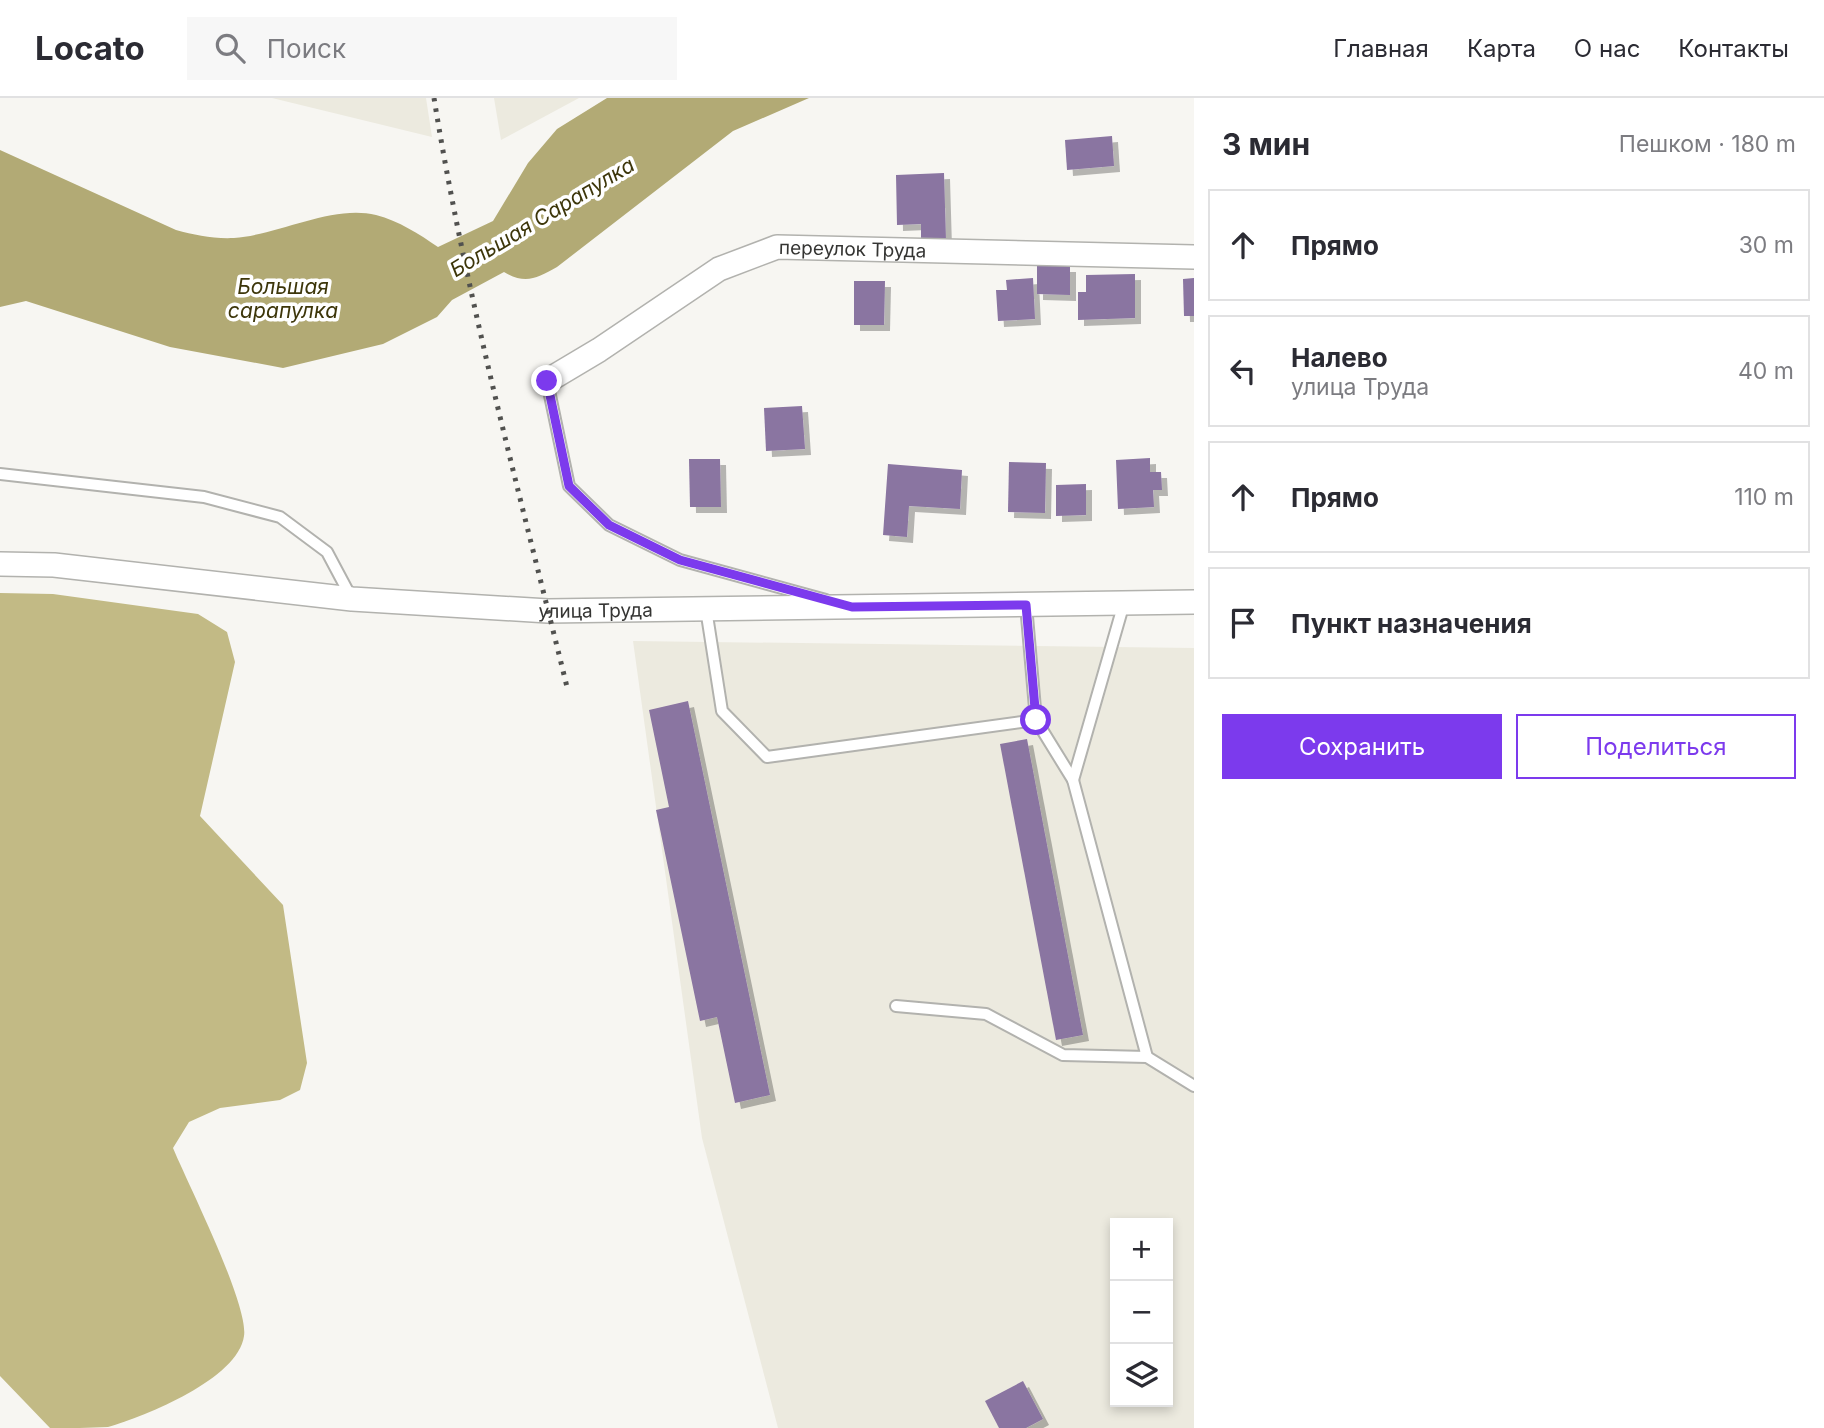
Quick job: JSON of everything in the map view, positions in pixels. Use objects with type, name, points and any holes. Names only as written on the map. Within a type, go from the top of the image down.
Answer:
[{"type":"street","name":"переулок Труда","points":[[547,381],[599,350],[719,269],[777,247],[1194,257]]},
{"type":"street","name":"улица Труда","points":[[0,564],[54,565],[352,599],[548,611],[1194,603]]},
{"type":"lane","points":[[547,381],[569,486],[609,525],[680,560],[852,607]]},
{"type":"lane","points":[[0,474],[204,497],[280,517],[327,552],[352,599]]},
{"type":"lane","points":[[1073,780],[1124,603]]},
{"type":"lane","points":[[1026,605],[1036,720],[1073,780],[1147,1057]]},
{"type":"lane","points":[[706,609],[722,711],[767,757],[1036,720]]},
{"type":"lane","points":[[896,1006],[986,1013],[1063,1055],[1147,1057],[1194,1086]]},
{"type":"shaded area","points":[[272,98],[426,98],[432,137]]},
{"type":"shaded area","points":[[494,98],[579,98],[501,140]]},
{"type":"shaded area","points":[[0,593],[53,594],[198,614],[227,632],[235,662],[200,816],[283,905],[307,1063],[300,1090],[280,1100],[220,1108],[189,1122],[173,1148],[228,1272],[237,1299],[244,1336],[238,1352],[226,1367],[188,1394],[108,1427],[50,1428],[0,1376]]},
{"type":"shaded area","points":[[633,641],[1194,648],[1194,1428],[778,1428],[702,1138]]},
{"type":"water","name":"Большая сарапулка","points":[[607,98],[809,98],[733,131],[557,267],[525,279],[504,272],[452,300],[437,317],[383,344],[283,368],[170,347],[26,301],[0,307],[0,150],[190,234],[234,238],[251,236],[324,217],[359,213],[393,221],[438,247],[493,221],[528,163],[557,129]]},
{"type":"building","points":[[1112,136],[1114,166],[1067,170],[1065,140]]},
{"type":"building","points":[[944,173],[946,241],[921,242],[921,224],[897,225],[896,175]]},
{"type":"building","points":[[1037,266],[1070,266],[1070,295],[1037,294]]},
{"type":"building","points":[[1135,274],[1135,318],[1078,320],[1078,292],[1086,292],[1086,275]]},
{"type":"building","points":[[1033,278],[1035,319],[998,321],[996,290],[1007,290],[1006,280]]},
{"type":"building","points":[[1194,278],[1194,316],[1184,316],[1183,279]]},
{"type":"building","points":[[854,281],[885,281],[884,325],[854,325]]},
{"type":"building","points":[[802,406],[805,449],[766,451],[764,408]]},
{"type":"building","points":[[1150,458],[1150,472],[1161,472],[1162,490],[1153,490],[1154,507],[1118,509],[1116,460]]},
{"type":"building","points":[[689,459],[720,459],[721,507],[690,507]]},
{"type":"building","points":[[1009,462],[1046,463],[1045,513],[1008,512]]},
{"type":"building","points":[[888,464],[962,470],[960,509],[909,506],[907,537],[883,535]]},
{"type":"building","points":[[1086,484],[1086,515],[1056,516],[1056,485]]},
{"type":"building","points":[[688,701],[770,1095],[735,1103],[717,1017],[700,1021],[656,810],[669,807],[649,710]]},
{"type":"building","points":[[1027,739],[1083,1035],[1056,1040],[1000,744]]},
{"type":"building","points":[[1023,1381],[1043,1419],[1026,1428],[999,1428],[985,1401]]},
{"type":"railway","points":[[434,98],[477,320],[567,687]]},
{"type":"route","points":[[547,381],[569,486],[609,525],[680,560],[852,607],[1026,605],[1036,720]]},
{"type":"water label","name":"Большая Сарапулка","points":[[542,217]]}]
